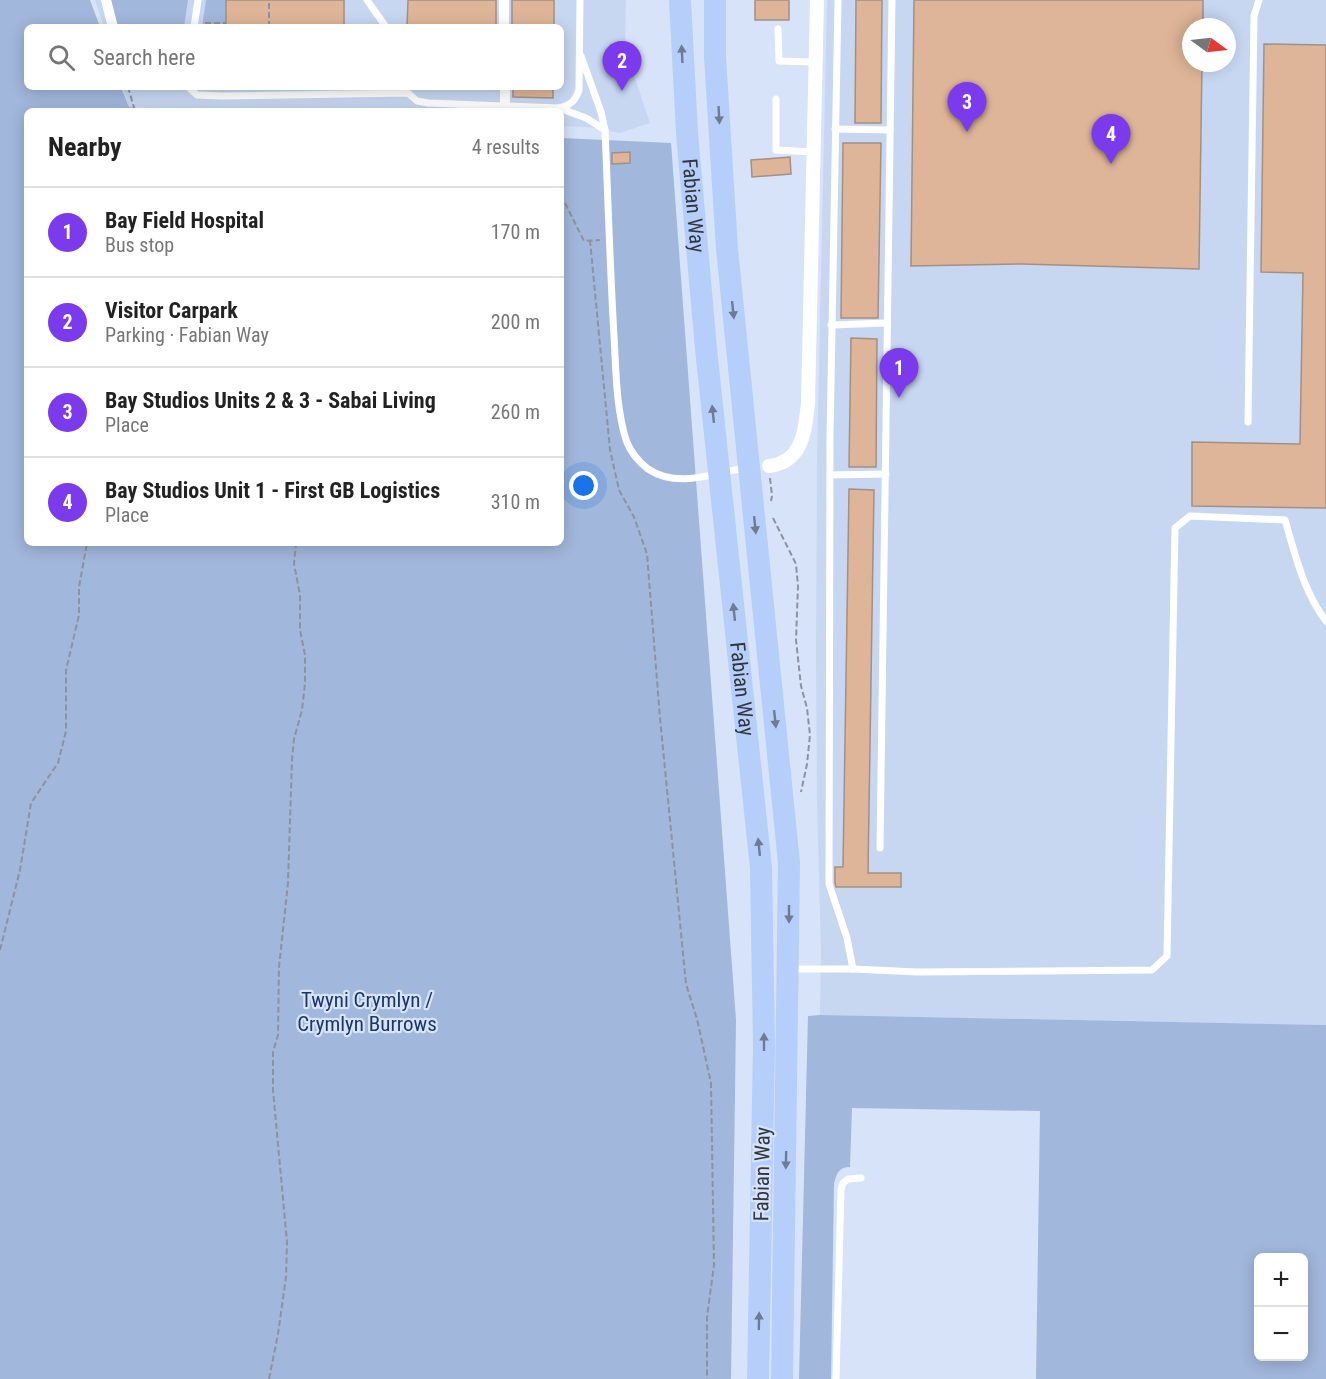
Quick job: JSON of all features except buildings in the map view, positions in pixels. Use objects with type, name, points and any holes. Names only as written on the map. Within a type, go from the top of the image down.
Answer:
[{"type":"highway","name":"Fabian Way","points":[[680,0],[690,169],[761,868],[764,1045],[758,1379]]},
{"type":"highway","name":"Fabian Way","points":[[715,0],[727,249],[759,466],[789,863],[782,1379]]},
{"type":"street","points":[[106,0],[112,24]]},
{"type":"street","points":[[504,0],[504,24]]},
{"type":"street","points":[[759,466],[777,465],[794,456],[801,442],[806,421],[817,0]]},
{"type":"street","points":[[505,90],[505,106]]},
{"type":"lane","points":[[195,24],[198,0]]},
{"type":"lane","points":[[367,0],[384,24]]},
{"type":"lane","points":[[192,90],[198,94],[222,96],[398,94],[408,90],[412,98],[428,103],[559,108],[569,106],[576,99],[579,90],[580,0]]},
{"type":"lane","points":[[838,0],[831,325],[829,884],[847,938],[853,969]]},
{"type":"lane","points":[[880,848],[892,0]]},
{"type":"lane","points":[[1248,422],[1254,16],[1259,0]]},
{"type":"lane","points":[[778,29],[779,61],[815,62]]},
{"type":"lane","points":[[579,51],[601,112],[605,130],[617,382],[622,425],[627,443],[635,457],[649,469],[668,478],[703,477],[719,472],[759,466]]},
{"type":"lane","points":[[776,99],[776,150],[813,152]]},
{"type":"lane","points":[[564,110],[586,118],[605,130]]},
{"type":"lane","points":[[836,129],[890,130]]},
{"type":"lane","points":[[831,325],[888,323]]},
{"type":"lane","points":[[830,475],[886,474]]},
{"type":"lane","points":[[788,969],[917,972],[1152,970],[1167,956],[1175,528],[1190,516],[1286,520],[1295,554],[1314,606],[1326,621]]},
{"type":"lane","points":[[836,1379],[841,1190],[843,1183],[848,1179],[861,1178]]},
{"type":"path","points":[[269,0],[269,24]]},
{"type":"path","points":[[210,24],[226,23]]},
{"type":"path","points":[[129,90],[134,108]]},
{"type":"path","points":[[564,201],[584,241],[609,239]]},
{"type":"path","points":[[590,240],[610,450],[619,490],[634,516],[647,554],[660,718],[686,984],[697,1019],[711,1083],[714,1265],[712,1292],[706,1317],[707,1379]]},
{"type":"path","points":[[0,950],[20,870],[31,803],[58,764],[66,731],[66,670],[79,615],[79,587],[86,546]]},
{"type":"path","points":[[269,1379],[286,1277],[287,1242],[273,1090],[273,1052],[278,1035],[279,967],[288,883],[292,759],[305,684],[305,655],[300,630],[300,595],[294,564],[296,546]]},
{"type":"shaded area","points":[[95,0],[626,0],[625,48],[650,123],[620,133],[588,127],[564,126],[564,108],[129,107],[124,90],[564,90],[564,24],[103,24]]},
{"type":"shaded area","points":[[827,0],[1326,0],[1326,1025],[820,1015],[816,658],[817,460]]},
{"type":"green space","name":"Twyni Crymlyn / Crymlyn Burrows","points":[[0,0],[90,0],[99,24],[24,24],[24,90],[122,90],[129,107],[137,108],[24,108],[24,546],[564,546],[564,138],[671,143],[736,1020],[731,1379],[0,1379]]},
{"type":"green space","points":[[109,0],[188,0],[184,24],[116,24]]},
{"type":"green space","points":[[206,0],[226,0],[226,24],[202,24]]},
{"type":"green space","points":[[808,1016],[1326,1025],[1326,1379],[1036,1379],[1040,1111],[852,1108],[850,1167],[839,1171],[834,1183],[831,1379],[799,1379]]},
{"type":"place","name":"Visitor Carpark","points":[[622,91]]},
{"type":"place","name":"Bay Studios Units 2 & 3 - Sabai Living","points":[[967,132]]},
{"type":"place","name":"Bay Studios Unit 1 - First GB Logistics","points":[[1111,164]]},
{"type":"place","name":"Bay Field Hospital","points":[[899,398]]}]
